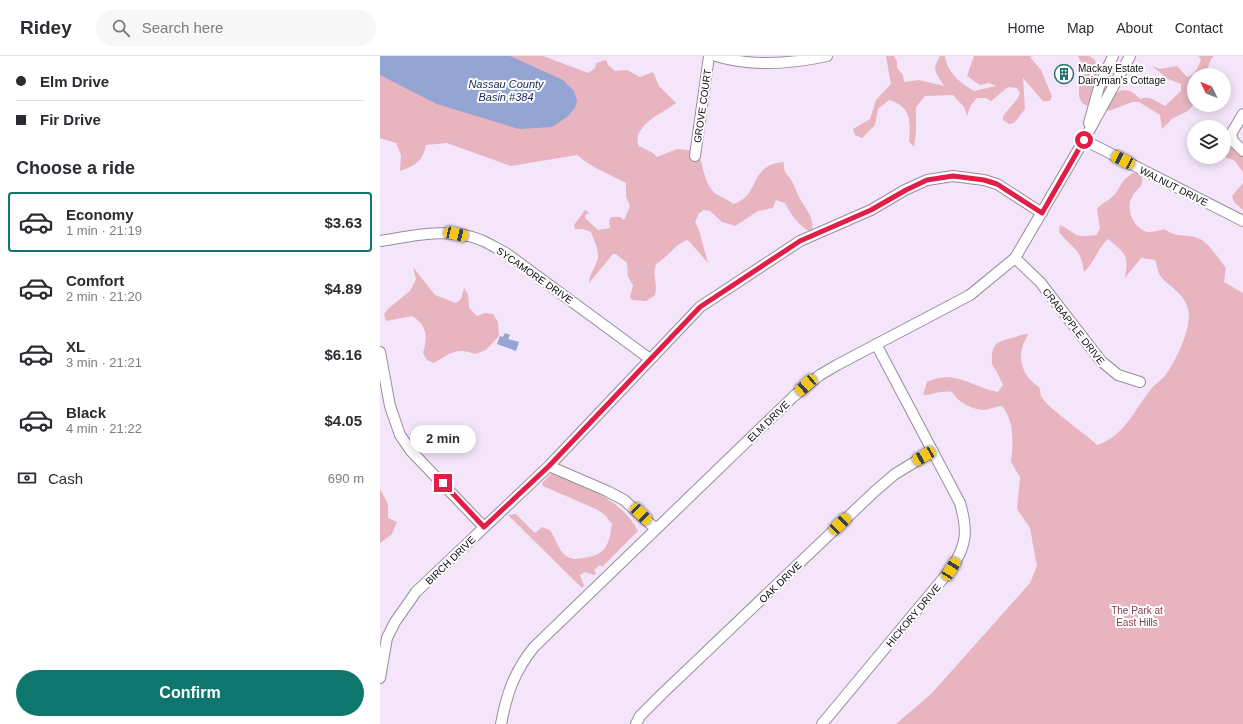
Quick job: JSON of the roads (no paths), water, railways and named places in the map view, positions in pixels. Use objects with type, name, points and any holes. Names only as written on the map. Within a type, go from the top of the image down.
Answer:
[{"type":"street","name":"GROVE COURT","points":[[695,156],[709,56]]},
{"type":"street","points":[[716,56],[771,64],[802,62],[827,56]]},
{"type":"street","name":"ELM DRIVE","points":[[1084,140],[1099,87],[1113,56]]},
{"type":"street","name":"ELM DRIVE","points":[[501,724],[506,696],[516,673],[534,647],[806,385],[837,365],[970,295],[983,286],[1015,258],[1084,140],[1130,56]]},
{"type":"street","points":[[1243,114],[1231,134],[1233,141],[1243,151]]},
{"type":"street","name":"WALNUT DRIVE","points":[[1084,140],[1243,221]]},
{"type":"street","name":"BIRCH DRIVE","points":[[380,678],[384,637],[416,592],[549,466],[700,307],[718,294],[800,241],[871,210],[916,184],[941,177],[953,176],[984,180],[997,184],[1042,213]]},
{"type":"street","name":"SYCAMORE DRIVE","points":[[380,242],[429,233],[456,234],[480,240],[506,253],[650,358]]},
{"type":"street","name":"CRABAPPLE DRIVE","points":[[1015,258],[1040,282],[1101,361],[1118,375],[1140,382]]},
{"type":"street","name":"HICKORY DRIVE","points":[[822,724],[951,569],[961,552],[966,534],[962,509],[876,344]]},
{"type":"street","points":[[380,352],[390,406],[400,435],[411,450],[484,527]]},
{"type":"street","name":"OAK DRIVE","points":[[636,724],[640,716],[662,694],[874,492],[895,474],[933,451]]},
{"type":"street","points":[[549,466],[607,490],[624,500],[656,529]]},
{"type":"water","name":"Nassau County Basin #384","points":[[380,56],[510,56],[563,80],[574,91],[577,101],[575,108],[567,117],[552,127],[519,129],[437,104],[380,75]]},
{"type":"water","points":[[505,333],[510,335],[508,339],[519,342],[516,351],[497,344],[500,336],[503,337]]},
{"type":"place","name":"Mackay Estate Dairyman's Cottage","points":[[1064,74]]},
{"type":"park label","name":"The Park at East Hills","points":[[1137,616]]}]
